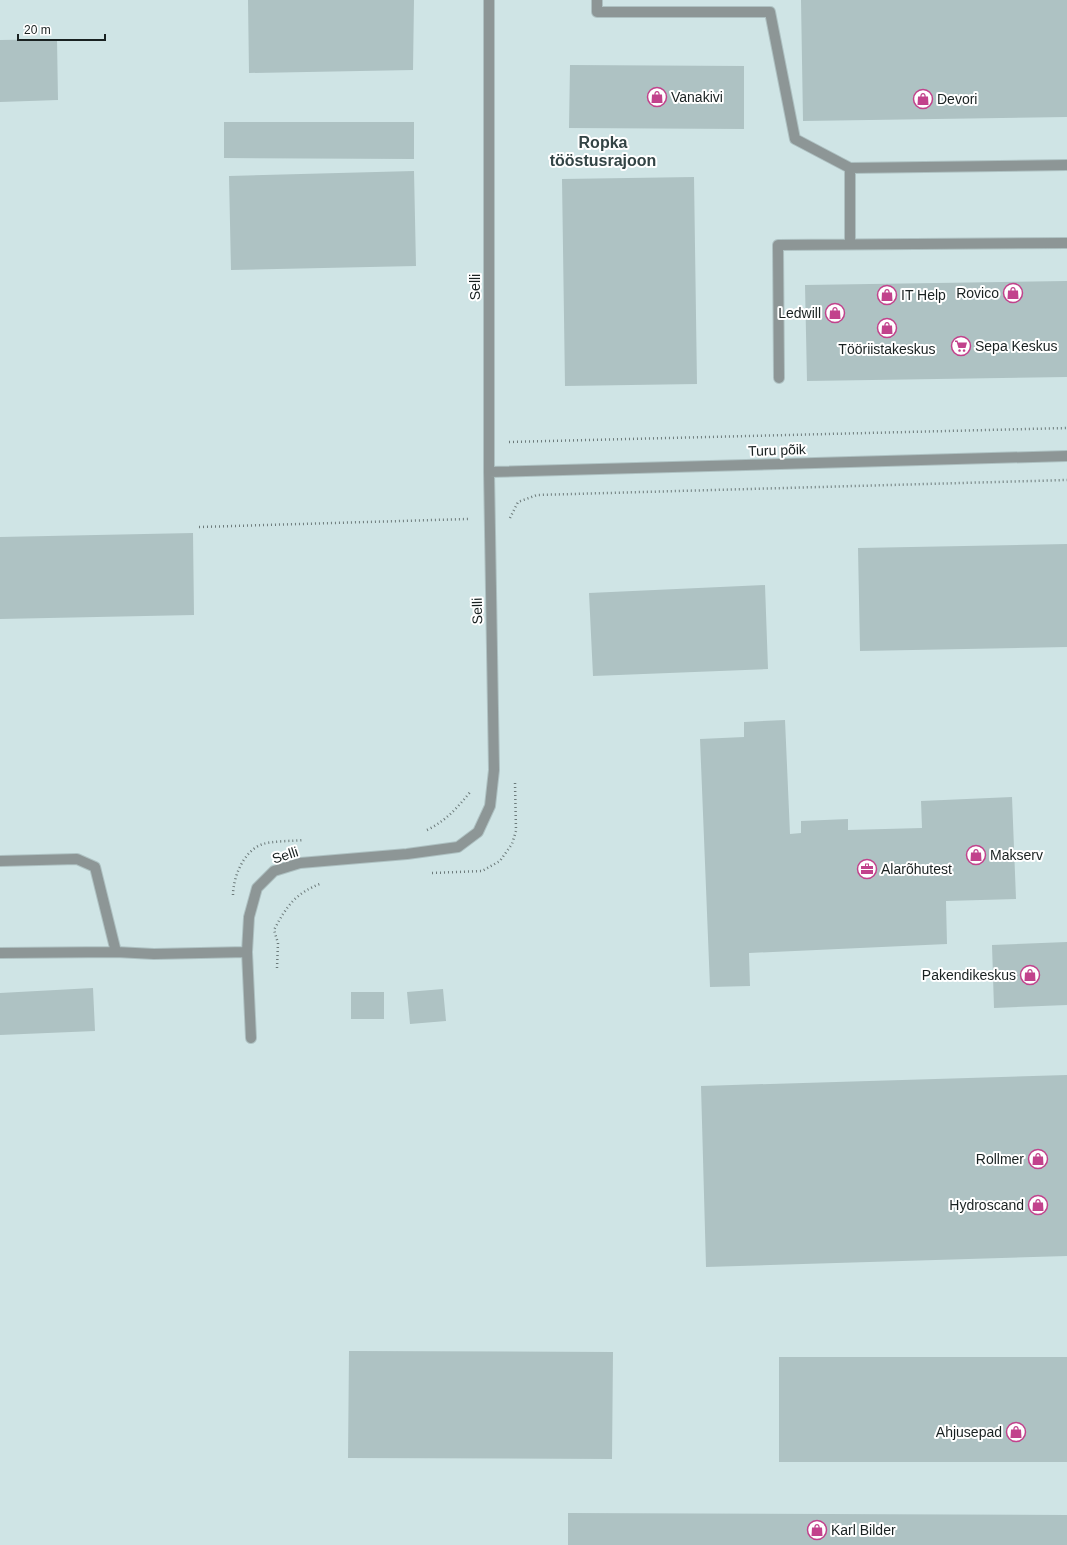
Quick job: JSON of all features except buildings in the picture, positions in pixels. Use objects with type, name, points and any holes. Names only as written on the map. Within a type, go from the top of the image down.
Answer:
[{"type":"lane","name":"Selli","points":[[251,1038],[248,952],[249,917],[257,888],[274,870],[300,863],[407,854],[458,847],[478,832],[490,806],[494,770],[488,472],[488,0]]},
{"type":"lane","points":[[597,0],[597,12],[770,12],[795,139],[850,168],[1067,165]]},
{"type":"lane","points":[[850,168],[850,244]]},
{"type":"lane","points":[[779,378],[778,245],[1067,243]]},
{"type":"lane","name":"Turu põik","points":[[488,472],[1067,456]]},
{"type":"lane","points":[[0,861],[77,859],[95,867],[116,952]]},
{"type":"lane","points":[[0,954],[116,952],[154,954],[248,952]]},
{"type":"path","points":[[488,443],[1067,428]]},
{"type":"path","points":[[510,524],[510,518],[518,502],[536,495],[1067,480]]},
{"type":"path","points":[[199,527],[468,519],[468,527]]},
{"type":"path","points":[[428,873],[482,870],[500,861],[512,844],[516,831],[514,775]]},
{"type":"path","points":[[424,831],[438,825],[455,811],[471,791],[473,785]]},
{"type":"path","points":[[232,900],[233,886],[244,859],[254,849],[263,844],[307,840]]},
{"type":"path","points":[[277,968],[278,943],[274,930],[280,917],[293,900],[310,888],[329,880]]},
{"type":"place","name":"Vanakivi","points":[[657,97]]},
{"type":"place","name":"Devori","points":[[923,99]]},
{"type":"place","name":"Rovico","points":[[1013,293]]},
{"type":"place","name":"IT Help","points":[[887,295]]},
{"type":"place","name":"Ledwill","points":[[835,313]]},
{"type":"place","name":"Tööriistakeskus","points":[[887,328]]},
{"type":"place","name":"Sepa Keskus","points":[[961,346]]},
{"type":"place","name":"Makserv","points":[[976,855]]},
{"type":"place","name":"Alarõhutest","points":[[867,869]]},
{"type":"place","name":"Pakendikeskus","points":[[1030,975]]},
{"type":"place","name":"Rollmer","points":[[1038,1159]]},
{"type":"place","name":"Hydroscand","points":[[1038,1205]]},
{"type":"place","name":"Ahjusepad","points":[[1016,1432]]},
{"type":"place","name":"Karl Bilder","points":[[817,1530]]},
{"type":"district","name":"Ropka tööstusrajoon","points":[[603,151]]}]
